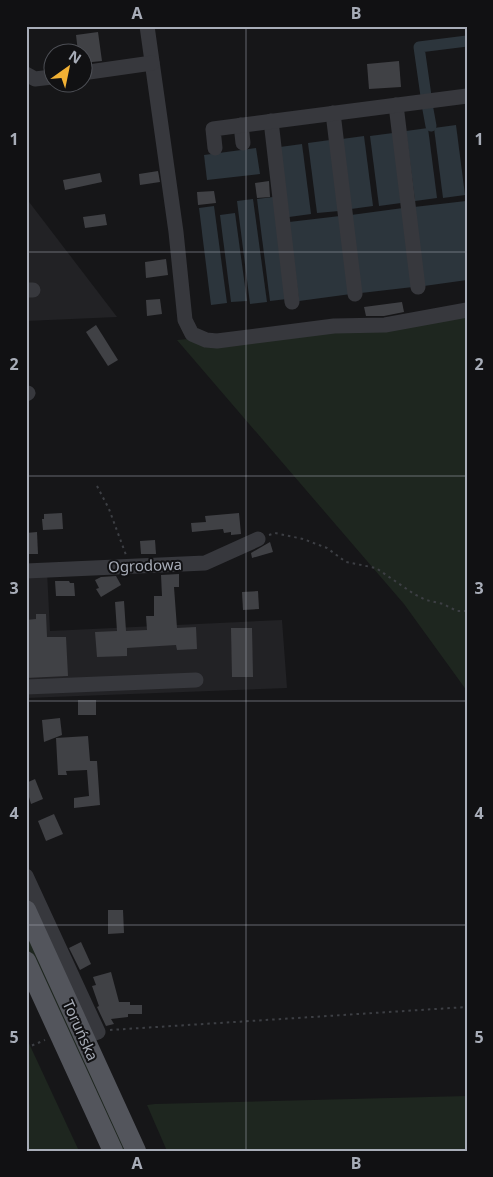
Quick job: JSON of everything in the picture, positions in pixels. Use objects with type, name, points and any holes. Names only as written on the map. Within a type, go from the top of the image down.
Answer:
[{"type":"main road","name":"Toruńska","points":[[26,910],[91,1035],[136,1151]]},
{"type":"main road","name":"Toruńska","points":[[26,961],[113,1151]]},
{"type":"street","points":[[147,26],[176,232],[185,320],[192,334],[206,340],[217,341],[334,326],[384,324],[467,310]]},
{"type":"street","points":[[92,71],[152,62]]},
{"type":"street","points":[[26,74],[35,79],[42,79]]},
{"type":"street","points":[[215,148],[213,129],[467,96]]},
{"type":"street","points":[[396,105],[418,287]]},
{"type":"street","points":[[333,113],[355,294]]},
{"type":"street","points":[[272,121],[292,302]]},
{"type":"street","points":[[241,125],[243,143]]},
{"type":"street","name":"Ogrodowa","points":[[26,571],[206,563],[258,539]]},
{"type":"street","points":[[26,686],[196,680]]},
{"type":"street","points":[[26,876],[91,1035]]},
{"type":"path","points":[[97,486],[109,509],[130,565]]},
{"type":"path","points":[[258,539],[275,533],[303,539],[327,548],[346,562],[376,568],[426,600],[443,604],[457,611],[467,611]]},
{"type":"path","points":[[91,1035],[104,1030],[467,1007]]},
{"type":"path","points":[[26,1048],[59,1034]]},
{"type":"shaded area","points":[[456,125],[465,195],[443,198],[434,128]]},
{"type":"shaded area","points":[[428,128],[437,198],[415,201],[406,131]]},
{"type":"shaded area","points":[[393,133],[401,203],[379,206],[370,136]]},
{"type":"shaded area","points":[[364,136],[373,206],[351,209],[342,139]]},
{"type":"shaded area","points":[[330,140],[339,211],[317,213],[308,143]]},
{"type":"shaded area","points":[[302,144],[311,214],[289,217],[280,147]]},
{"type":"shaded area","points":[[256,148],[260,174],[207,180],[204,155]]},
{"type":"shaded area","points":[[273,197],[287,299],[270,301],[257,199]]},
{"type":"shaded area","points":[[26,198],[117,317],[26,321]]},
{"type":"shaded area","points":[[253,199],[267,302],[250,304],[237,201]]},
{"type":"shaded area","points":[[466,201],[467,280],[424,286],[414,207]]},
{"type":"shaded area","points":[[214,206],[227,303],[211,305],[199,208]]},
{"type":"shaded area","points":[[403,208],[413,287],[361,293],[351,215]]},
{"type":"shaded area","points":[[235,213],[247,301],[231,302],[220,215]]},
{"type":"shaded area","points":[[340,216],[351,294],[299,301],[289,222]]},
{"type":"shaded area","points":[[467,313],[467,691],[404,604],[177,340]]},
{"type":"shaded area","points":[[47,571],[50,631],[282,620],[287,688],[26,698],[26,574]]},
{"type":"shaded area","points":[[26,928],[128,1151],[120,1151],[26,946]]},
{"type":"shaded area","points":[[26,1037],[79,1151],[26,1151]]},
{"type":"shaded area","points":[[467,1096],[467,1151],[167,1151],[147,1105],[155,1104]]},
{"type":"building","points":[[98,32],[102,61],[92,62],[92,42],[77,42],[76,35]]},
{"type":"building","points":[[399,61],[401,87],[369,89],[367,64]]},
{"type":"building","points":[[158,171],[160,182],[140,185],[139,174]]},
{"type":"building","points":[[100,173],[102,182],[65,190],[63,180]]},
{"type":"building","points":[[269,181],[270,197],[257,198],[255,183]]},
{"type":"building","points":[[214,191],[216,203],[198,205],[197,192]]},
{"type":"building","points":[[105,214],[107,225],[85,228],[83,217]]},
{"type":"building","points":[[166,259],[168,275],[146,278],[145,262]]},
{"type":"building","points":[[160,299],[162,314],[147,316],[146,300]]},
{"type":"building","points":[[402,302],[404,312],[384,316],[366,316],[364,307]]},
{"type":"building","points":[[96,325],[118,360],[108,366],[86,332]]},
{"type":"building","points":[[62,513],[63,529],[43,530],[42,519],[44,519],[44,514]]},
{"type":"building","points":[[239,513],[241,534],[231,535],[231,532],[224,533],[223,529],[192,532],[191,523],[206,522],[205,516]]},
{"type":"building","points":[[37,532],[38,554],[26,554],[26,533]]},
{"type":"building","points":[[155,540],[156,554],[141,554],[140,541]]},
{"type":"building","points":[[270,542],[273,552],[252,558],[251,553]]},
{"type":"building","points":[[179,574],[179,587],[174,587],[177,628],[196,627],[197,649],[177,650],[176,645],[127,648],[127,656],[97,657],[95,632],[117,631],[115,602],[124,601],[126,631],[147,630],[146,616],[154,616],[154,596],[162,596],[161,575]]},
{"type":"building","points":[[116,576],[121,585],[101,597],[96,589],[99,588],[95,580],[101,577]]},
{"type":"building","points":[[55,581],[74,583],[75,596],[56,596]]},
{"type":"building","points":[[258,591],[259,609],[243,610],[242,592]]},
{"type":"building","points":[[36,614],[46,614],[47,637],[66,637],[68,676],[26,678],[26,620],[36,619]]},
{"type":"building","points":[[231,628],[252,628],[253,677],[232,677]]},
{"type":"building","points":[[78,700],[96,700],[96,715],[78,715]]},
{"type":"building","points":[[60,718],[62,735],[44,742],[42,720]]},
{"type":"building","points":[[88,736],[90,761],[97,761],[100,805],[74,808],[74,798],[89,796],[87,770],[66,771],[67,775],[58,775],[56,738]]},
{"type":"building","points":[[35,779],[43,799],[31,804],[29,797],[26,798],[26,783]]},
{"type":"building","points":[[54,814],[63,834],[46,841],[38,821]]},
{"type":"building","points":[[108,910],[123,910],[124,933],[108,934]]},
{"type":"building","points":[[81,942],[91,964],[80,970],[69,948]]},
{"type":"building","points":[[111,972],[119,1002],[130,1002],[130,1005],[142,1005],[142,1014],[128,1014],[128,1017],[111,1019],[114,1024],[106,1026],[97,1007],[99,1006],[92,986],[96,985],[93,977]]},
{"type":"waterway","points":[[426,96],[419,47],[467,41]]},
{"type":"waterway","points":[[427,104],[431,126]]}]
